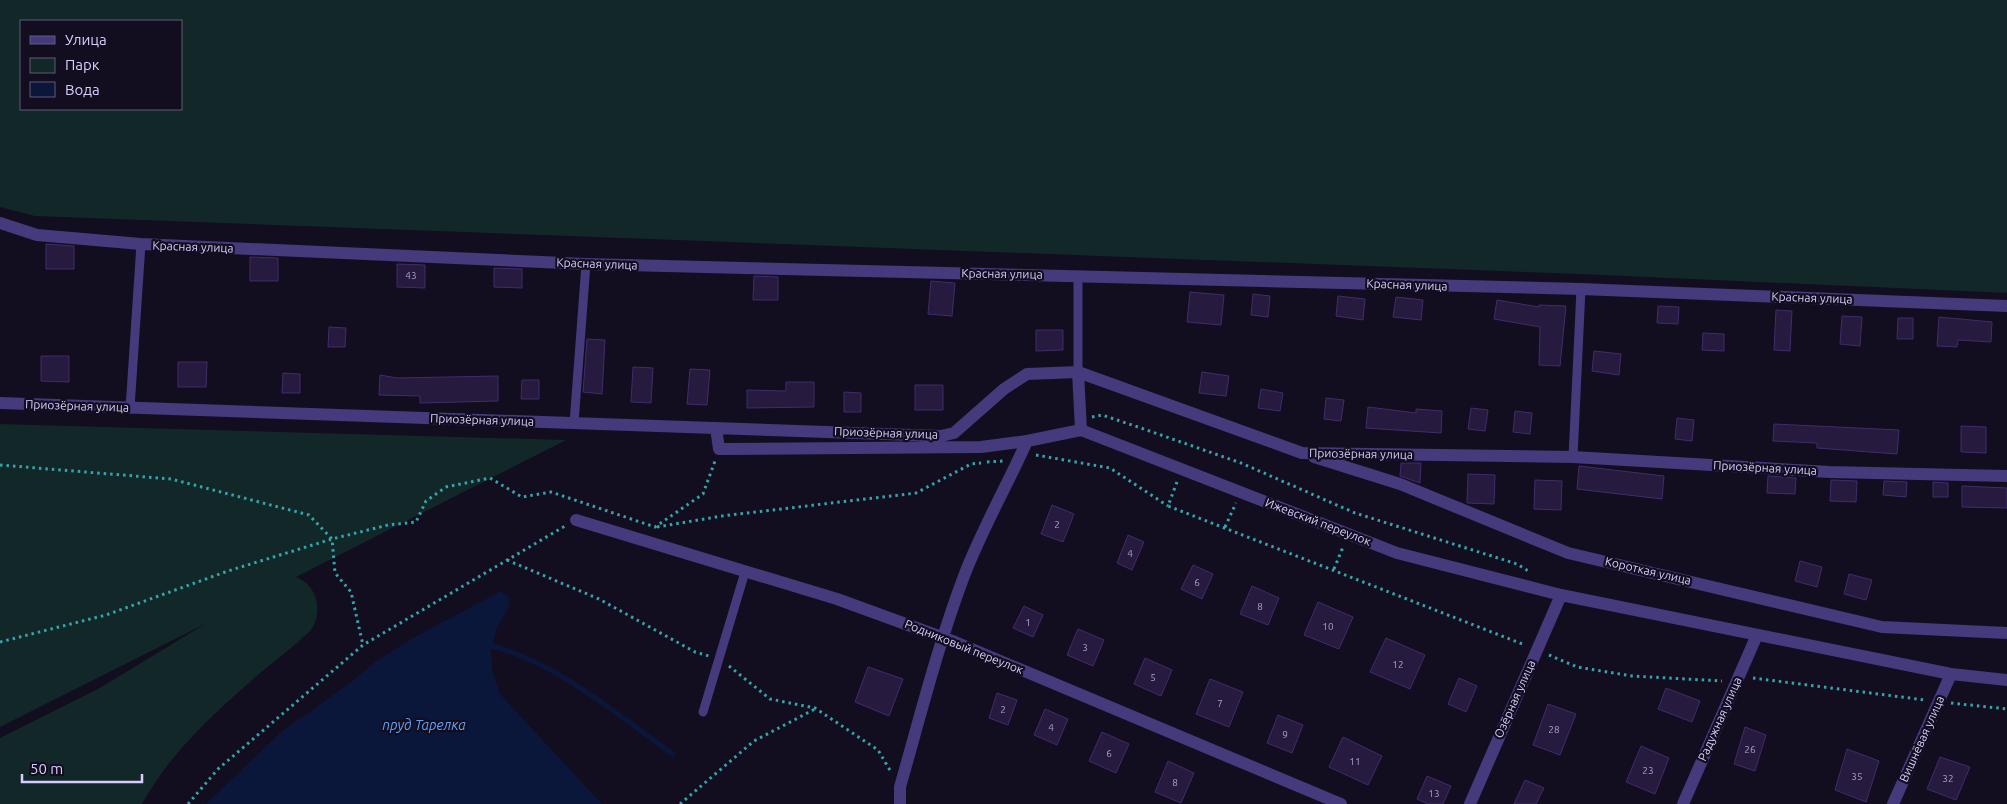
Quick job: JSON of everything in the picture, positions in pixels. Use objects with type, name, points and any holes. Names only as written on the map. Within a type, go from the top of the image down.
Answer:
[{"type":"street","name":"Красная улица","points":[[0,223],[37,235],[141,244],[586,264],[1581,289],[2007,306]]},
{"type":"street","name":"Приозёрная улица","points":[[0,403],[941,436],[954,433],[1004,389],[1027,374],[1078,372],[1302,453],[1572,457],[1830,472],[2007,476]]},
{"type":"street","points":[[716,428],[719,449],[981,448],[1023,451],[1080,430],[1078,372]]},
{"type":"street","name":"Ижевский переулок","points":[[1080,430],[1397,553],[1561,595],[1951,674],[2007,680]]},
{"type":"street","points":[[900,804],[900,788],[943,638],[964,576],[987,522],[1023,451]]},
{"type":"street","name":"Короткая улица","points":[[1302,453],[1400,484],[1568,552],[1882,627],[2007,633]]},
{"type":"street","name":"Родниковый переулок","points":[[576,520],[837,599],[943,638],[1341,804]]},
{"type":"street","name":"Озёрная улица","points":[[1470,804],[1561,595]]},
{"type":"street","name":"Радужная улица","points":[[1683,804],[1757,635]]},
{"type":"street","name":"Вишнёвая улица","points":[[1893,804],[1951,674]]},
{"type":"lane","points":[[130,408],[141,244]]},
{"type":"lane","points":[[574,422],[586,264]]},
{"type":"lane","points":[[1078,276],[1078,372]]},
{"type":"lane","points":[[1572,457],[1581,289]]},
{"type":"lane","points":[[703,712],[745,572]]},
{"type":"path","points":[[1080,430],[1089,417],[1102,415],[1240,464],[1355,513],[1517,564],[1533,575]]},
{"type":"path","points":[[643,539],[656,527],[703,494],[719,449]]},
{"type":"path","points":[[0,642],[106,615],[228,571],[332,539],[388,525],[416,522],[426,501],[446,487],[490,478],[522,498],[550,492],[582,500],[656,527],[844,500],[916,493],[971,464],[1023,451],[1110,468],[1168,506],[1334,569],[1577,667],[1632,676],[1737,681],[1753,678],[2007,709]]},
{"type":"path","points":[[0,465],[171,479],[309,514],[332,539],[336,573],[352,592],[363,645]]},
{"type":"path","points":[[1168,506],[1182,469]]},
{"type":"path","points":[[1225,527],[1240,492]]},
{"type":"path","points":[[188,804],[218,769],[363,645],[576,520]]},
{"type":"path","points":[[1334,569],[1348,534]]},
{"type":"path","points":[[680,804],[754,741],[816,708]]},
{"type":"green space","points":[[0,0],[2007,0],[2007,293],[1580,274],[35,216],[0,207]]},
{"type":"green space","points":[[0,424],[566,440],[296,577],[304,581],[314,594],[317,616],[313,627],[225,704],[194,734],[166,767],[142,804],[0,804],[0,738],[98,689],[205,624],[0,727]]},
{"type":"water","name":"пруд Тарелка","points":[[501,591],[508,596],[510,604],[496,629],[491,650],[492,669],[500,694],[602,804],[206,804],[281,732],[350,683],[375,662],[413,638]]},
{"type":"building","points":[[46,244],[74,246],[74,269],[46,269]]},
{"type":"building","points":[[250,257],[278,258],[278,281],[250,281]]},
{"type":"building","points":[[397,264],[425,265],[425,288],[397,287]]},
{"type":"building","points":[[494,268],[522,269],[522,288],[494,287]]},
{"type":"building","points":[[754,276],[778,277],[778,300],[753,300]]},
{"type":"building","points":[[931,281],[955,283],[952,316],[928,314]]},
{"type":"building","points":[[1190,292],[1224,295],[1221,325],[1187,322]]},
{"type":"building","points":[[1253,294],[1270,296],[1268,317],[1251,315]]},
{"type":"building","points":[[1338,296],[1365,299],[1363,320],[1336,316]]},
{"type":"building","points":[[1396,297],[1423,300],[1421,320],[1393,317]]},
{"type":"building","points":[[1497,300],[1539,307],[1539,305],[1566,306],[1560,366],[1539,365],[1540,327],[1494,319]]},
{"type":"building","points":[[1658,306],[1679,307],[1678,324],[1657,323]]},
{"type":"building","points":[[1776,310],[1792,311],[1790,351],[1774,350]]},
{"type":"building","points":[[1842,316],[1862,317],[1860,346],[1840,344]]},
{"type":"building","points":[[1939,317],[1992,322],[1991,342],[1958,340],[1957,347],[1937,346]]},
{"type":"building","points":[[1898,318],[1913,318],[1913,339],[1897,339]]},
{"type":"building","points":[[329,327],[346,328],[345,347],[328,347]]},
{"type":"building","points":[[1036,330],[1063,330],[1063,350],[1036,351]]},
{"type":"building","points":[[1703,333],[1724,334],[1724,351],[1702,350]]},
{"type":"building","points":[[587,339],[605,340],[602,394],[583,392]]},
{"type":"building","points":[[1594,351],[1621,354],[1619,375],[1592,371]]},
{"type":"building","points":[[41,356],[69,356],[69,382],[41,381]]},
{"type":"building","points":[[178,362],[207,362],[206,387],[178,387]]},
{"type":"building","points":[[633,367],[653,368],[651,403],[631,402]]},
{"type":"building","points":[[690,369],[710,370],[707,405],[687,404]]},
{"type":"building","points":[[1202,372],[1229,376],[1226,396],[1199,393]]},
{"type":"building","points":[[283,373],[300,374],[300,393],[282,393]]},
{"type":"building","points":[[380,375],[397,378],[498,376],[498,401],[420,403],[420,396],[379,395]]},
{"type":"building","points":[[522,380],[539,380],[539,399],[521,399]]},
{"type":"building","points":[[786,382],[814,382],[814,407],[747,408],[747,390],[786,391]]},
{"type":"building","points":[[915,385],[943,385],[943,410],[915,410]]},
{"type":"building","points":[[1261,389],[1283,393],[1280,411],[1258,408]]},
{"type":"building","points":[[844,392],[861,393],[861,412],[844,412]]},
{"type":"building","points":[[1326,398],[1344,400],[1341,421],[1324,419]]},
{"type":"building","points":[[1368,407],[1416,413],[1416,409],[1442,411],[1441,433],[1366,428]]},
{"type":"building","points":[[1471,408],[1488,410],[1485,431],[1468,429]]},
{"type":"building","points":[[1515,411],[1532,413],[1530,434],[1513,432]]},
{"type":"building","points":[[1677,418],[1694,420],[1692,441],[1675,439]]},
{"type":"building","points":[[1774,424],[1899,430],[1897,454],[1817,448],[1817,443],[1773,441]]},
{"type":"building","points":[[1961,426],[1986,427],[1986,453],[1961,452]]},
{"type":"building","points":[[1401,463],[1421,463],[1420,483],[1400,476]]},
{"type":"building","points":[[1579,466],[1664,476],[1662,499],[1577,489]]},
{"type":"building","points":[[1468,474],[1495,475],[1494,504],[1467,503]]},
{"type":"building","points":[[1768,476],[1796,478],[1795,494],[1767,493]]},
{"type":"building","points":[[1535,480],[1562,481],[1561,510],[1534,509]]},
{"type":"building","points":[[1831,480],[1857,481],[1856,502],[1830,501]]},
{"type":"building","points":[[1884,481],[1907,482],[1906,497],[1883,495]]},
{"type":"building","points":[[1933,482],[1948,483],[1948,497],[1933,497]]},
{"type":"building","points":[[1962,486],[2007,488],[2007,508],[1962,507]]},
{"type":"building","points":[[1052,505],[1074,514],[1063,542],[1041,534]]},
{"type":"building","points":[[1128,535],[1144,542],[1132,570],[1117,563]]},
{"type":"building","points":[[1800,561],[1822,567],[1817,587],[1795,581]]},
{"type":"building","points":[[1193,565],[1213,574],[1202,599],[1181,589]]},
{"type":"building","points":[[1849,574],[1872,580],[1866,600],[1844,594]]},
{"type":"building","points":[[1252,586],[1279,598],[1268,625],[1240,614]]},
{"type":"building","points":[[1318,602],[1353,617],[1339,649],[1304,635]]},
{"type":"building","points":[[1024,606],[1043,615],[1033,637],[1013,628]]},
{"type":"building","points":[[1078,629],[1104,640],[1093,666],[1067,655]]},
{"type":"building","points":[[1386,638],[1425,655],[1410,689],[1370,672]]},
{"type":"building","points":[[1145,658],[1172,670],[1161,696],[1134,684]]},
{"type":"building","points":[[868,667],[903,679],[889,716],[855,702]]},
{"type":"building","points":[[1459,678],[1477,686],[1466,712],[1448,704]]},
{"type":"building","points":[[1210,679],[1243,692],[1229,727],[1196,714]]},
{"type":"building","points":[[1666,688],[1700,701],[1692,722],[1658,709]]},
{"type":"building","points":[[997,693],[1017,700],[1008,725],[989,718]]},
{"type":"building","points":[[1548,704],[1576,714],[1560,755],[1533,745]]},
{"type":"building","points":[[1045,709],[1068,719],[1057,745],[1034,735]]},
{"type":"building","points":[[1278,715],[1303,725],[1292,753],[1267,743]]},
{"type":"building","points":[[1745,727],[1766,735],[1755,771],[1734,764]]},
{"type":"building","points":[[1102,732],[1129,744],[1116,773],[1089,761]]},
{"type":"building","points":[[1343,737],[1382,756],[1368,785],[1329,767]]},
{"type":"building","points":[[1641,746],[1669,758],[1655,794],[1626,782]]},
{"type":"building","points":[[1847,749],[1879,761],[1866,802],[1835,790]]},
{"type":"building","points":[[1940,757],[1970,767],[1956,800],[1927,789]]},
{"type":"building","points":[[1168,761],[1194,773],[1181,803],[1155,792]]},
{"type":"building","points":[[1427,776],[1451,786],[1443,804],[1428,804],[1417,799]]},
{"type":"building","points":[[1525,780],[1544,788],[1536,804],[1514,804]]},
{"type":"waterway","points":[[492,646],[540,664],[563,677],[609,707],[673,754]]}]
